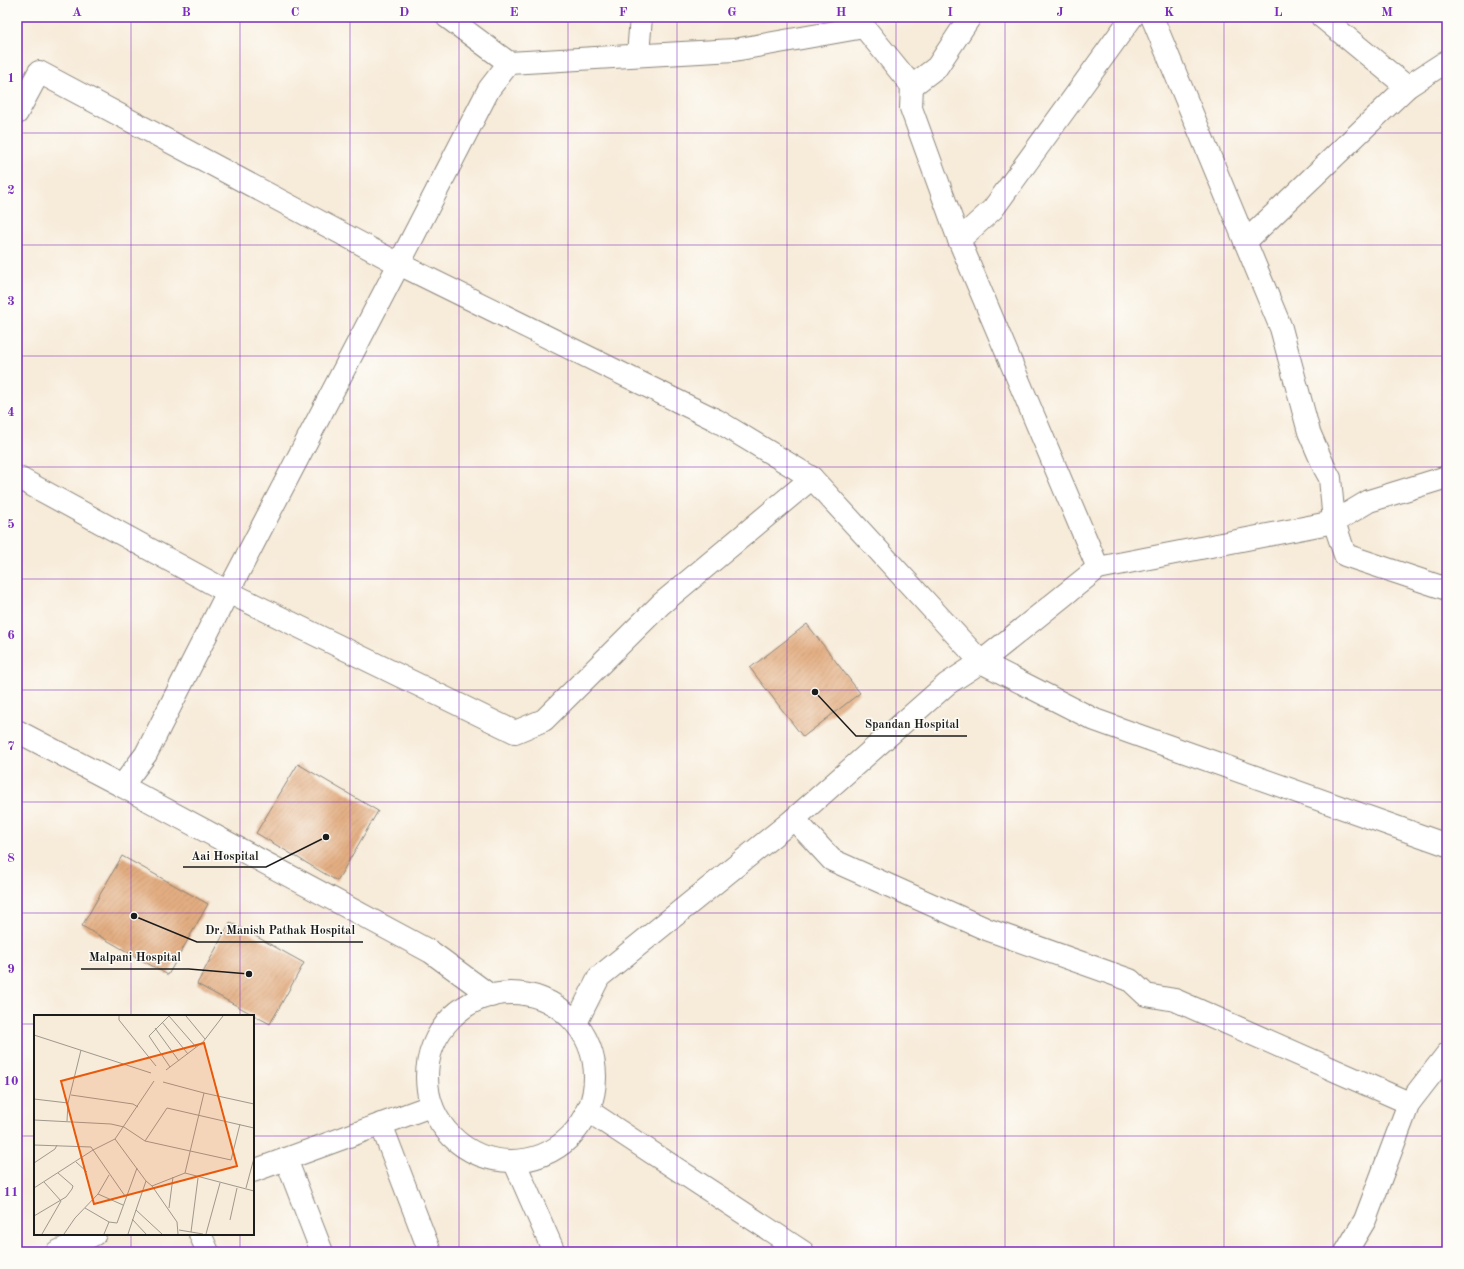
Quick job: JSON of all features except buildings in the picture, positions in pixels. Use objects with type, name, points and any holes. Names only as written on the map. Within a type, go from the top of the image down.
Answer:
[{"type":"street","points":[[447,17],[509,63],[734,50],[863,22],[912,86],[911,108],[959,240],[1098,568]]},
{"type":"street","points":[[638,55],[641,17]]},
{"type":"street","points":[[912,86],[937,67],[970,17]]},
{"type":"street","points":[[959,240],[993,209],[1132,17]]},
{"type":"street","points":[[1152,17],[1281,328],[1309,432],[1330,478],[1334,522],[1345,555],[1447,589]]},
{"type":"street","points":[[1322,17],[1406,87]]},
{"type":"street","points":[[1245,242],[1406,87],[1447,61]]},
{"type":"street","points":[[122,786],[146,754],[228,592],[489,89],[509,63]]},
{"type":"street","points":[[17,113],[39,72],[399,264],[716,420],[812,478],[981,662],[1095,720],[1447,845]]},
{"type":"street","points":[[17,477],[228,592],[515,732],[544,720],[661,604],[812,478]]},
{"type":"street","points":[[576,1023],[600,977],[794,819],[948,684],[981,662],[1098,568],[1334,522],[1369,501],[1447,477]]},
{"type":"street","points":[[17,731],[431,952],[491,996]]},
{"type":"street","points":[[794,819],[832,860],[986,929],[1130,980],[1146,994],[1175,1000],[1409,1103]]},
{"type":"street","points":[[510,993],[528,995],[546,1000],[563,1010],[576,1023],[587,1038],[593,1056],[596,1075],[594,1094],[579,1128],[566,1141],[550,1152],[532,1158],[514,1161],[495,1159],[477,1153],[461,1144],[447,1131],[431,1106],[427,1079],[429,1060],[435,1042],[444,1026],[457,1013],[473,1002],[491,996],[510,993]]},
{"type":"street","points":[[1346,1252],[1365,1220],[1409,1103],[1447,1054]]},
{"type":"street","points":[[254,1171],[431,1106]]},
{"type":"street","points":[[587,1110],[803,1252]]},
{"type":"street","points":[[382,1124],[430,1252]]},
{"type":"street","points":[[286,1159],[322,1252]]},
{"type":"street","points":[[514,1161],[554,1252]]},
{"type":"street","points":[[200,1235],[208,1252]]},
{"type":"street","points":[[57,1252],[88,1242]]},
{"type":"place","name":"Spandan Hospital","points":[[815,692]]},
{"type":"place","name":"Aai Hospital","points":[[326,837]]},
{"type":"place","name":"Dr. Manish Pathak Hospital","points":[[134,916]]},
{"type":"place","name":"Malpani Hospital","points":[[249,974]]}]
